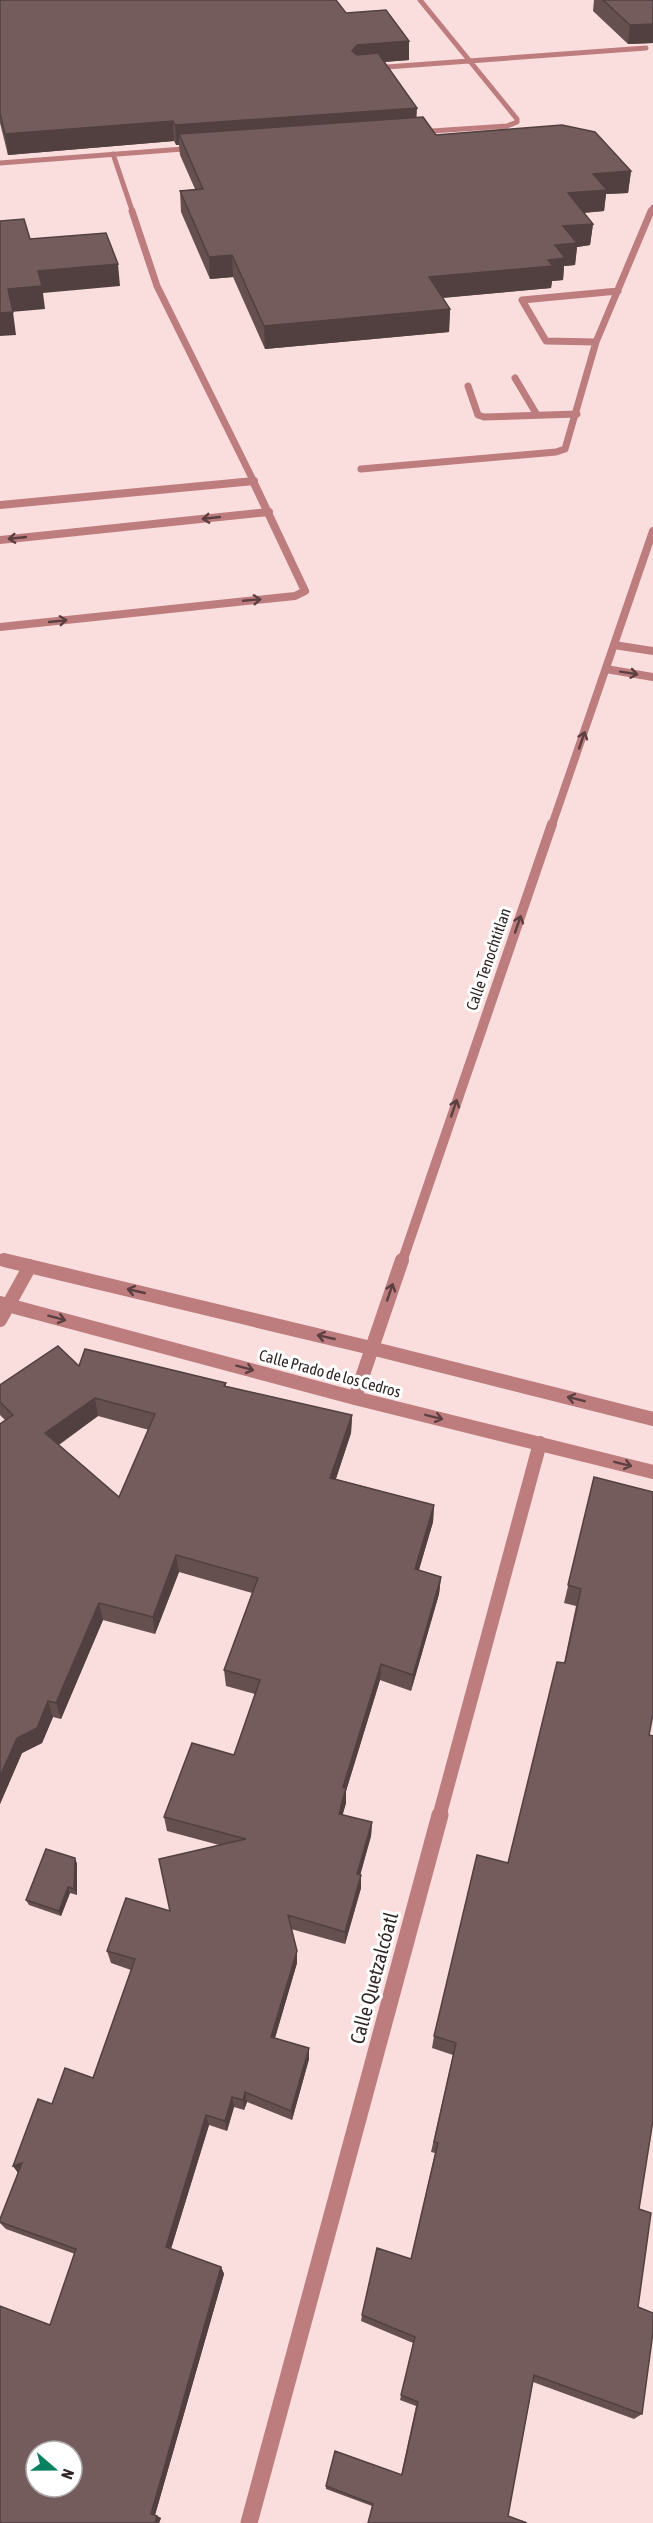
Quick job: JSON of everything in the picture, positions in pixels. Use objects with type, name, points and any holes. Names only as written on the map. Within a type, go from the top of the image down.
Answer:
[{"type":"street","points":[[411,132],[507,126],[517,122],[516,117],[420,0]]},
{"type":"street","points":[[369,69],[645,48]]},
{"type":"street","points":[[0,163],[208,147]]},
{"type":"street","points":[[0,627],[304,594],[305,588],[269,512],[157,286],[113,154]]},
{"type":"street","points":[[361,469],[565,449],[596,342],[653,207]]},
{"type":"street","points":[[596,342],[546,341],[522,300],[618,291]]},
{"type":"street","points":[[515,378],[537,415]]},
{"type":"street","points":[[468,386],[480,416],[577,414]]},
{"type":"street","points":[[0,505],[254,481]]},
{"type":"street","points":[[0,540],[269,512]]},
{"type":"street","name":"Calle Tenochtitlan","points":[[355,1398],[653,531]]},
{"type":"street","points":[[614,645],[653,651]]},
{"type":"street","points":[[606,669],[653,677]]},
{"type":"street","name":"Calle Prado de los Cedros","points":[[0,1259],[371,1348],[653,1419]]},
{"type":"street","points":[[0,1320],[4,1304],[30,1266]]},
{"type":"street","name":"Calle Prado de los Cedros","points":[[4,1304],[355,1398],[653,1472]]},
{"type":"street","name":"Calle Quetzalcóatl","points":[[249,2523],[540,1443]]},
{"type":"building","points":[[0,0],[336,0],[346,13],[386,10],[409,41],[357,45],[352,51],[357,55],[378,53],[417,108],[175,125],[173,121],[5,134],[0,113]]},
{"type":"building","points":[[603,0],[653,0],[653,24],[630,25]]},
{"type":"building","points":[[423,117],[436,135],[562,125],[595,132],[631,171],[593,174],[607,190],[568,193],[593,224],[563,226],[577,243],[555,245],[565,258],[548,260],[553,266],[429,277],[450,309],[264,326],[232,255],[209,257],[180,191],[203,189],[179,134]]},
{"type":"building","points":[[24,219],[30,239],[106,233],[118,264],[38,271],[42,286],[8,289],[13,312],[0,313],[0,221]]},
{"type":"building","points":[[58,1346],[79,1366],[85,1349],[226,1383],[224,1386],[352,1415],[330,1478],[434,1505],[415,1569],[441,1577],[413,1675],[381,1664],[343,1787],[346,1788],[339,1814],[372,1822],[357,1874],[361,1875],[345,1932],[288,1915],[297,1951],[271,2037],[309,2048],[291,2111],[245,2092],[243,2100],[232,2097],[225,2121],[206,2115],[166,2247],[221,2267],[151,2514],[157,2516],[155,2523],[0,2523],[0,2306],[50,2325],[76,2249],[0,2222],[0,2219],[22,2163],[13,2166],[38,2099],[52,2104],[65,2068],[93,2078],[135,1959],[107,1951],[126,1898],[170,1911],[159,1859],[246,1839],[164,1817],[192,1743],[234,1755],[260,1680],[224,1670],[258,1578],[176,1555],[153,1617],[99,1603],[56,1703],[48,1701],[37,1728],[17,1738],[0,1776],[0,1424],[13,1415],[0,1402],[0,1385]],"holes":[[[95,1398],[155,1414],[119,1497],[45,1433]]]},
{"type":"building","points":[[594,1477],[653,1492],[653,1714],[649,1735],[653,1736],[653,2120],[639,2209],[651,2213],[638,2307],[653,2313],[653,2332],[642,2414],[534,2375],[508,2516],[527,2523],[368,2523],[373,2504],[326,2486],[335,2451],[402,2475],[418,2402],[401,2395],[415,2337],[362,2315],[377,2248],[411,2259],[438,2143],[434,2142],[456,2043],[434,2036],[477,1855],[508,1863],[557,1662],[565,1663],[581,1589],[568,1585]]},
{"type":"building","points":[[46,1849],[75,1858],[74,1889],[68,1887],[59,1911],[26,1900]]}]
